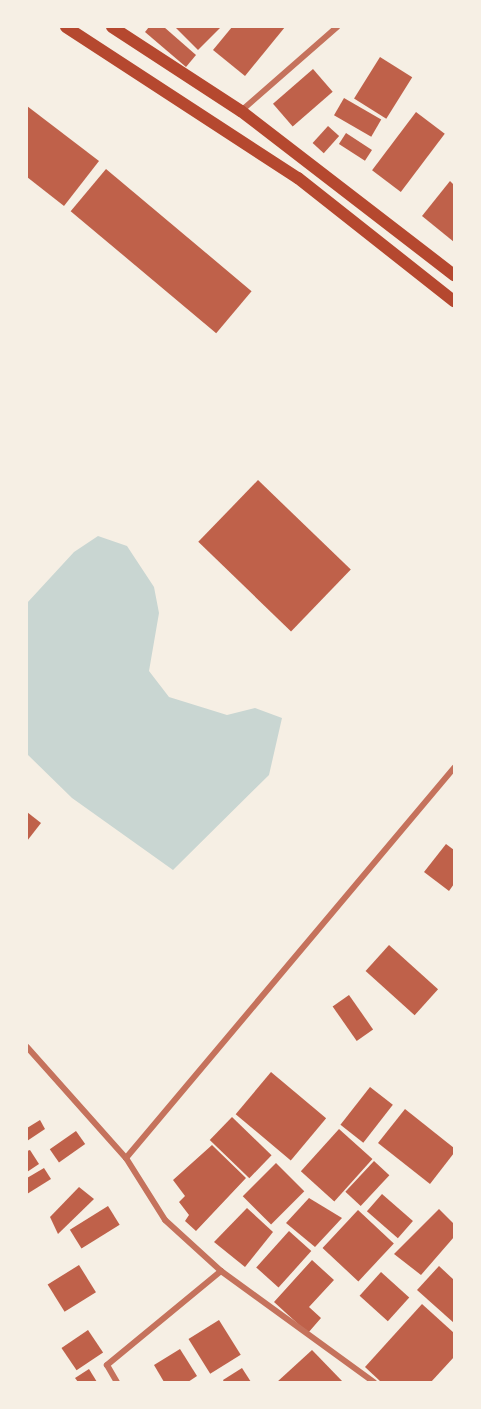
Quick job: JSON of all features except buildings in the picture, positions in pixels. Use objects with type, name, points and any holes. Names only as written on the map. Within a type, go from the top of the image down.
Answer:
[{"type":"main road","points":[[66,27],[298,178],[454,301]]},
{"type":"main road","points":[[112,27],[241,111],[454,275]]},
{"type":"street","points":[[241,111],[337,27]]},
{"type":"street","points":[[126,1158],[454,768]]},
{"type":"street","points":[[27,1047],[126,1158],[165,1220],[221,1271],[374,1382]]},
{"type":"street","points":[[117,1382],[107,1365],[221,1271]]},
{"type":"shaded area","points":[[98,536],[127,546],[154,587],[159,613],[149,671],[169,697],[227,715],[255,708],[282,718],[269,775],[173,870],[72,798],[27,754],[27,603],[74,552]]}]
